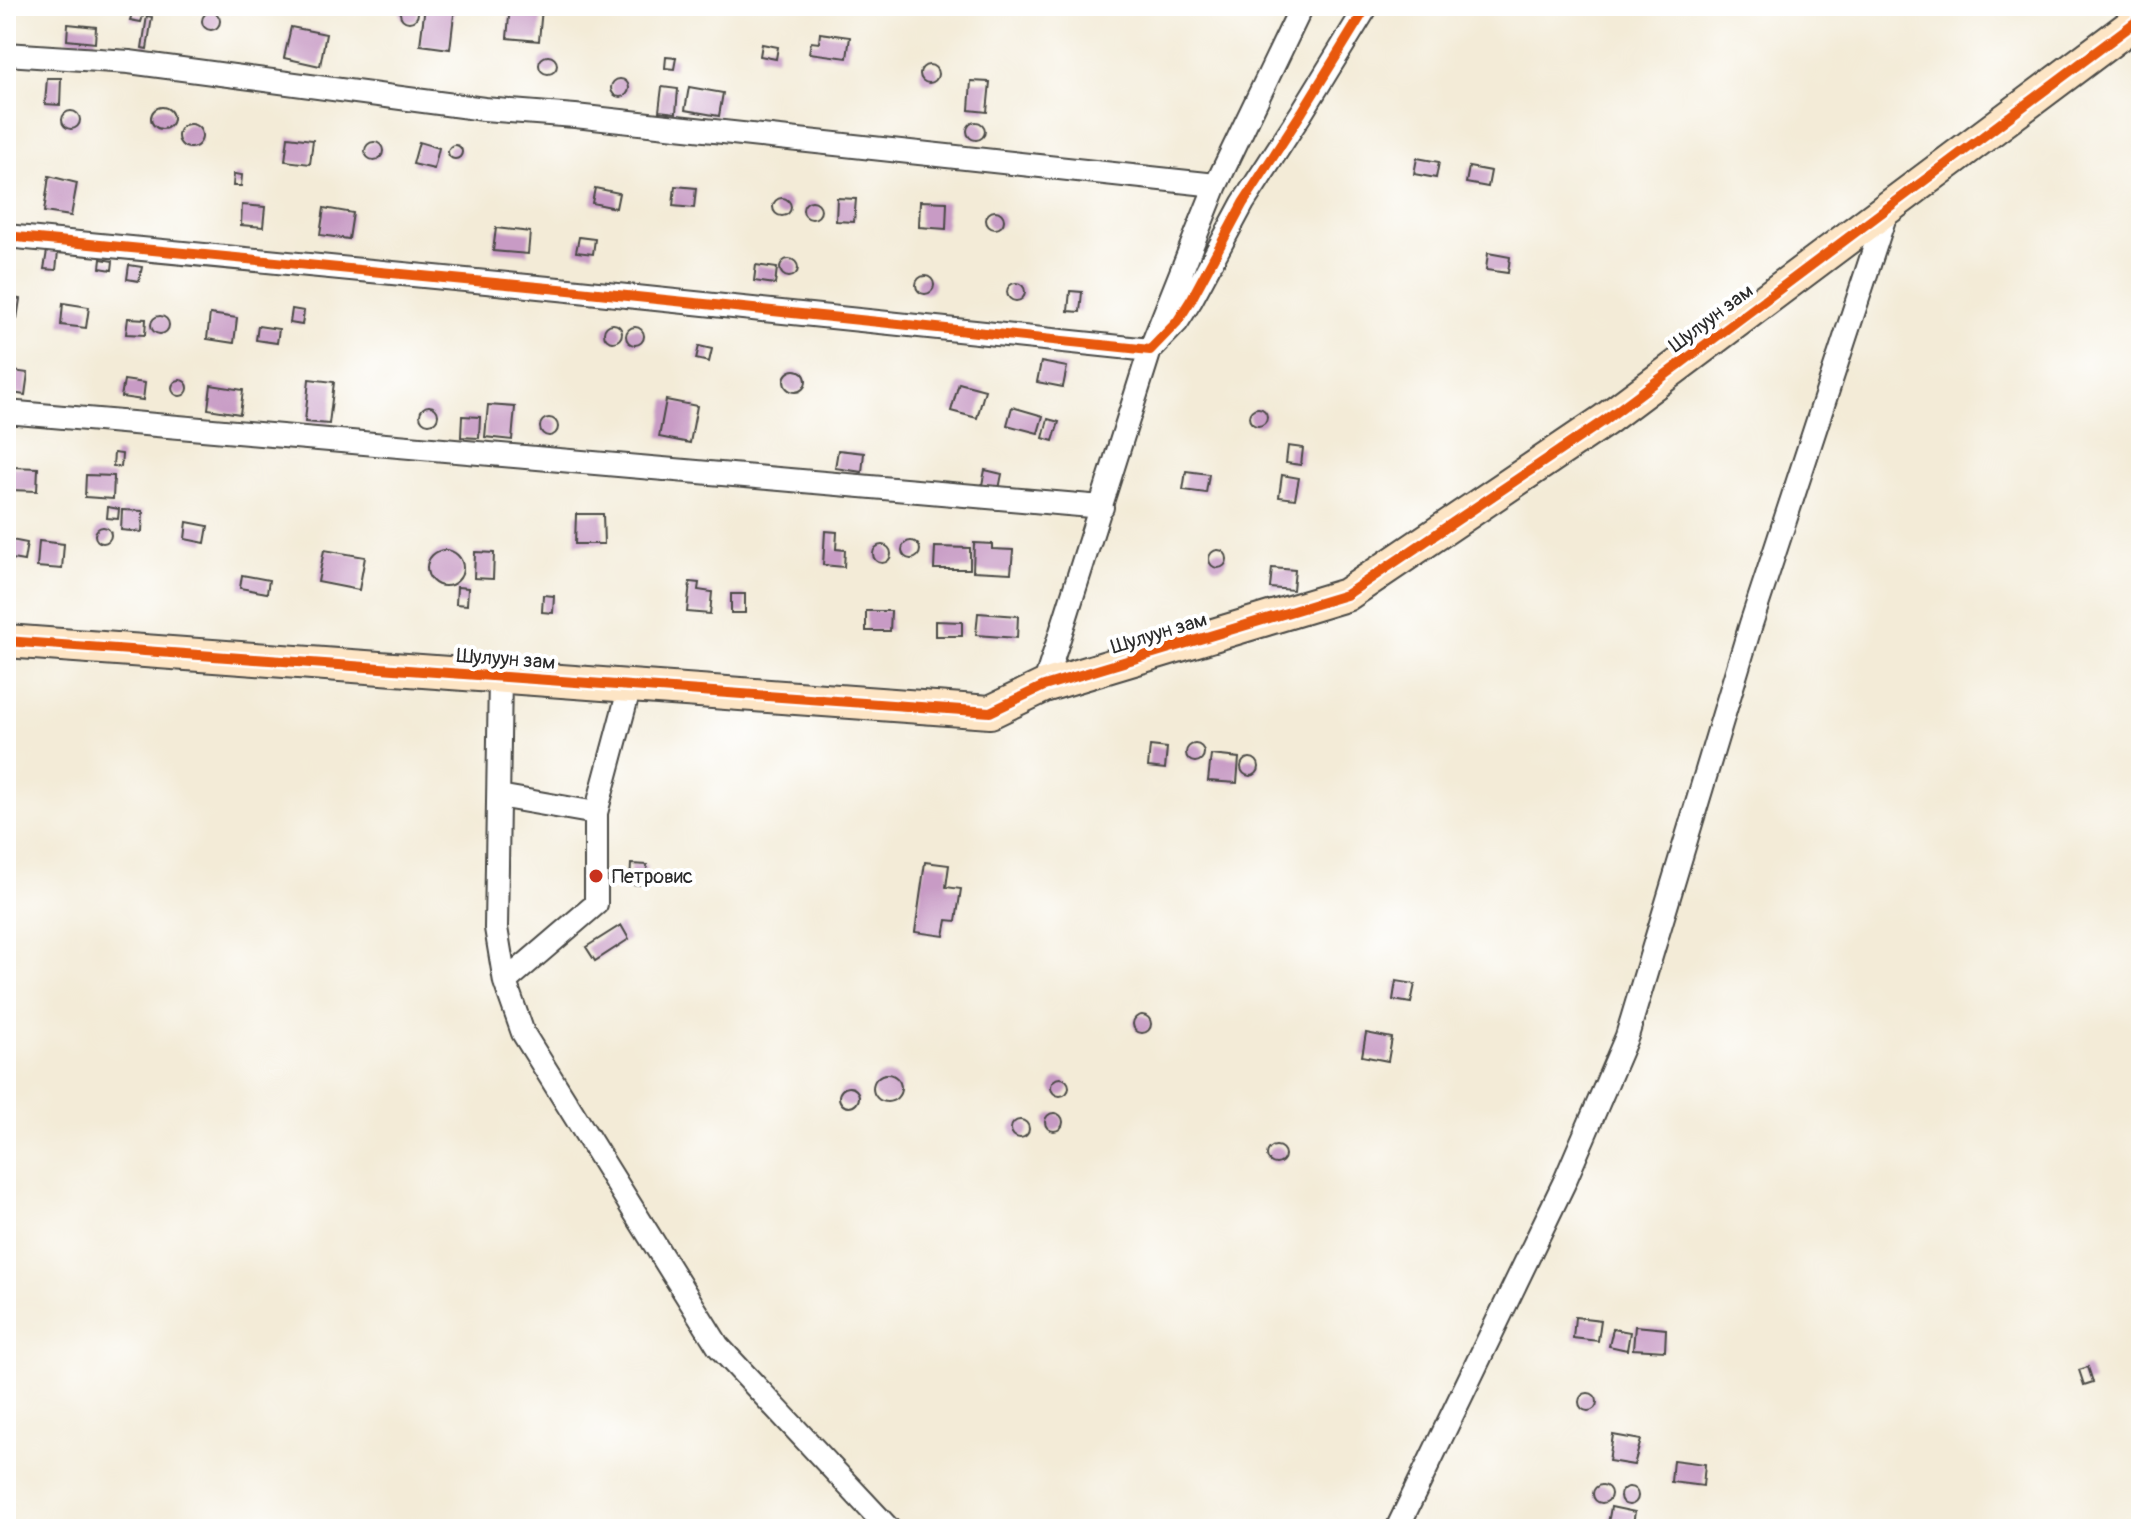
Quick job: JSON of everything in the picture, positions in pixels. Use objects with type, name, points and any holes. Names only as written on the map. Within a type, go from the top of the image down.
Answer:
[{"type":"street","points":[[1044,686],[1150,350],[1216,185],[1302,6]]},
{"type":"street","points":[[1150,350],[1177,322],[1191,300],[1243,203],[1367,6]]},
{"type":"street","name":"Шулуун зам","points":[[6,641],[990,712],[1044,686],[1346,595],[1605,420],[2141,18]]},
{"type":"street","points":[[6,54],[129,62],[484,109],[575,116],[1216,185]]},
{"type":"street","points":[[1397,1529],[1564,1183],[1627,1036],[1751,624],[1888,207]]},
{"type":"street","points":[[6,236],[1150,350]]},
{"type":"street","points":[[6,412],[1102,507]]},
{"type":"street","points":[[500,677],[496,928],[505,982],[523,1033],[718,1346],[889,1529]]},
{"type":"street","points":[[505,982],[596,904],[596,813],[630,686]]},
{"type":"street","points":[[499,796],[596,813]]},
{"type":"building","points":[[409,4],[418,13],[409,22],[400,13]]},
{"type":"building","points":[[425,6],[455,6],[450,49],[420,45]]},
{"type":"building","points":[[510,6],[542,8],[539,41],[507,38]]},
{"type":"building","points":[[211,12],[220,21],[211,30],[202,21]]},
{"type":"building","points":[[132,14],[143,16],[141,22],[130,20]]},
{"type":"building","points":[[147,16],[152,17],[147,49],[142,48]]},
{"type":"building","points":[[68,24],[96,27],[95,43],[67,40]]},
{"type":"building","points":[[291,27],[326,34],[320,66],[284,58]]},
{"type":"building","points":[[820,33],[850,37],[847,58],[809,53],[811,42],[819,43]]},
{"type":"building","points":[[762,44],[778,47],[776,59],[760,56]]},
{"type":"building","points":[[544,56],[552,56],[557,65],[555,72],[544,74],[539,69],[539,61]]},
{"type":"building","points":[[666,57],[676,58],[674,69],[665,68]]},
{"type":"building","points":[[929,65],[938,74],[929,83],[920,74]]},
{"type":"building","points":[[47,78],[61,78],[60,105],[45,104]]},
{"type":"building","points":[[620,79],[629,88],[620,97],[611,88]]},
{"type":"building","points":[[971,81],[990,82],[987,112],[969,110]]},
{"type":"building","points":[[662,87],[678,89],[676,113],[659,111]]},
{"type":"building","points":[[689,87],[723,93],[719,116],[685,110]]},
{"type":"building","points":[[162,107],[170,110],[173,118],[170,126],[162,129],[154,126],[151,118],[154,110]]},
{"type":"building","points":[[67,111],[75,111],[80,120],[78,127],[67,129],[62,124],[62,116]]},
{"type":"building","points":[[976,122],[985,131],[976,140],[967,131]]},
{"type":"building","points":[[190,124],[199,127],[202,136],[199,145],[190,148],[181,145],[178,136],[181,127]]},
{"type":"building","points":[[288,137],[313,140],[310,164],[285,161]]},
{"type":"building","points":[[374,142],[383,151],[374,160],[365,151]]},
{"type":"building","points":[[419,142],[439,148],[434,169],[413,164]]},
{"type":"building","points":[[455,145],[462,152],[455,159],[448,152]]},
{"type":"building","points":[[1417,158],[1439,162],[1436,178],[1414,174]]},
{"type":"building","points":[[1469,167],[1491,171],[1488,187],[1466,183]]},
{"type":"building","points":[[234,174],[242,175],[241,186],[233,186]]},
{"type":"building","points":[[49,176],[77,183],[71,216],[44,212]]},
{"type":"building","points":[[675,186],[696,188],[694,208],[673,206]]},
{"type":"building","points":[[595,188],[619,193],[616,208],[592,203]]},
{"type":"building","points":[[782,198],[791,207],[782,216],[773,207]]},
{"type":"building","points":[[837,198],[856,199],[854,222],[836,221]]},
{"type":"building","points":[[812,201],[821,210],[812,219],[803,210]]},
{"type":"building","points":[[920,201],[947,202],[946,229],[919,227]]},
{"type":"building","points":[[242,205],[265,207],[263,227],[241,225]]},
{"type":"building","points":[[324,208],[353,213],[349,239],[320,235]]},
{"type":"building","points":[[995,211],[1004,220],[995,229],[986,220]]},
{"type":"building","points":[[496,228],[530,232],[528,254],[493,251]]},
{"type":"building","points":[[579,237],[595,239],[593,254],[576,252]]},
{"type":"building","points":[[47,251],[58,252],[56,270],[44,269]]},
{"type":"building","points":[[1488,253],[1510,257],[1508,273],[1486,270]]},
{"type":"building","points":[[101,259],[113,261],[112,270],[100,268]]},
{"type":"building","points":[[789,259],[798,268],[789,277],[780,268]]},
{"type":"building","points":[[129,265],[142,267],[139,281],[127,279]]},
{"type":"building","points":[[756,265],[777,268],[775,284],[754,281]]},
{"type":"building","points":[[925,276],[934,285],[925,294],[916,285]]},
{"type":"building","points":[[1016,283],[1025,292],[1016,301],[1007,292]]},
{"type":"building","points":[[1070,291],[1082,292],[1080,312],[1068,311]]},
{"type":"building","points":[[6,297],[20,299],[17,319],[6,318]]},
{"type":"building","points":[[63,303],[89,307],[86,328],[61,325]]},
{"type":"building","points":[[292,309],[304,311],[302,325],[290,323]]},
{"type":"building","points":[[210,314],[237,318],[234,343],[207,339]]},
{"type":"building","points":[[160,316],[169,325],[160,334],[151,325]]},
{"type":"building","points":[[128,318],[146,319],[145,335],[126,334]]},
{"type":"building","points":[[613,324],[622,333],[613,342],[604,333]]},
{"type":"building","points":[[258,326],[279,329],[277,343],[256,340]]},
{"type":"building","points":[[635,327],[644,336],[635,345],[626,336]]},
{"type":"building","points":[[699,346],[712,349],[709,362],[696,359]]},
{"type":"building","points":[[1041,362],[1067,367],[1063,387],[1037,382]]},
{"type":"building","points":[[6,370],[28,373],[25,395],[6,392]]},
{"type":"building","points":[[795,370],[803,373],[806,381],[803,389],[795,392],[787,389],[784,381],[787,373]]},
{"type":"building","points":[[309,379],[334,382],[329,424],[305,422]]},
{"type":"building","points":[[124,380],[145,383],[143,400],[121,397]]},
{"type":"building","points":[[180,380],[188,388],[180,396],[172,388]]},
{"type":"building","points":[[959,383],[985,390],[977,418],[951,411]]},
{"type":"building","points":[[211,385],[243,390],[240,414],[208,409]]},
{"type":"building","points":[[666,400],[697,406],[690,443],[659,437]]},
{"type":"building","points":[[488,405],[515,407],[512,440],[485,437]]},
{"type":"building","points":[[429,406],[438,415],[429,424],[420,415]]},
{"type":"building","points":[[1012,407],[1043,416],[1038,433],[1007,425]]},
{"type":"building","points":[[1258,408],[1267,417],[1258,426],[1249,417]]},
{"type":"building","points":[[462,416],[480,417],[479,438],[461,437]]},
{"type":"building","points":[[549,418],[558,427],[549,436],[540,427]]},
{"type":"building","points":[[1048,419],[1059,422],[1053,441],[1043,438]]},
{"type":"building","points":[[1288,446],[1303,448],[1301,465],[1286,463]]},
{"type":"building","points":[[838,450],[864,453],[862,472],[835,468]]},
{"type":"building","points":[[114,453],[122,454],[121,467],[113,466]]},
{"type":"building","points":[[10,467],[38,468],[37,491],[10,490]]},
{"type":"building","points":[[985,470],[1002,474],[999,489],[982,485]]},
{"type":"building","points":[[1186,471],[1209,474],[1206,493],[1183,490]]},
{"type":"building","points":[[86,475],[114,476],[113,499],[85,497]]},
{"type":"building","points":[[1282,475],[1299,478],[1295,499],[1279,497]]},
{"type":"building","points":[[108,507],[119,509],[118,519],[107,518]]},
{"type":"building","points":[[122,510],[143,511],[142,532],[121,530]]},
{"type":"building","points":[[576,514],[603,514],[604,544],[575,544]]},
{"type":"building","points":[[187,522],[208,526],[205,543],[185,539]]},
{"type":"building","points":[[103,527],[111,535],[103,543],[95,535]]},
{"type":"building","points":[[825,531],[837,532],[836,549],[845,550],[844,567],[823,565]]},
{"type":"building","points":[[6,539],[27,543],[24,561],[6,558]]},
{"type":"building","points":[[39,541],[64,544],[62,569],[37,567]]},
{"type":"building","points":[[911,541],[920,550],[911,559],[902,550]]},
{"type":"building","points":[[974,543],[992,544],[992,549],[1013,550],[1011,573],[973,571]]},
{"type":"building","points":[[882,545],[891,554],[882,563],[873,554]]},
{"type":"building","points":[[935,547],[970,548],[970,569],[934,569]]},
{"type":"building","points":[[324,550],[365,557],[359,590],[318,582]]},
{"type":"building","points":[[445,550],[458,555],[463,568],[458,581],[445,586],[432,581],[427,568],[432,555]]},
{"type":"building","points":[[1218,550],[1227,559],[1218,568],[1209,559]]},
{"type":"building","points":[[475,552],[494,553],[493,579],[474,578]]},
{"type":"building","points":[[1272,568],[1295,570],[1293,590],[1270,588]]},
{"type":"building","points":[[242,575],[269,580],[267,593],[240,588]]},
{"type":"building","points":[[690,582],[699,583],[698,590],[712,592],[710,614],[687,612]]},
{"type":"building","points":[[457,587],[468,588],[467,605],[456,604]]},
{"type":"building","points":[[731,594],[745,594],[745,613],[731,613]]},
{"type":"building","points":[[543,595],[554,596],[553,613],[542,612]]},
{"type":"building","points":[[866,611],[891,611],[890,631],[866,631]]},
{"type":"building","points":[[978,613],[1018,616],[1017,638],[976,635]]},
{"type":"building","points":[[935,621],[962,622],[962,636],[935,636]]},
{"type":"building","points":[[1195,744],[1204,753],[1195,762],[1186,753]]},
{"type":"building","points":[[1150,746],[1167,748],[1165,769],[1148,767]]},
{"type":"building","points":[[1211,755],[1239,758],[1237,783],[1208,781]]},
{"type":"building","points":[[1250,758],[1259,767],[1250,776],[1241,767]]},
{"type":"building","points":[[925,862],[949,865],[946,887],[961,889],[956,921],[947,920],[944,936],[915,932]]},
{"type":"building","points":[[631,864],[647,865],[646,885],[630,884]]},
{"type":"building","points":[[621,925],[629,939],[595,961],[586,947]]},
{"type":"building","points":[[1396,981],[1415,984],[1411,1003],[1393,1000]]},
{"type":"building","points":[[1142,1015],[1151,1024],[1142,1033],[1133,1024]]},
{"type":"building","points":[[1366,1033],[1392,1038],[1388,1061],[1362,1056]]},
{"type":"building","points":[[887,1074],[897,1078],[901,1088],[897,1098],[887,1102],[877,1098],[873,1088],[877,1078]]},
{"type":"building","points":[[1060,1078],[1069,1087],[1060,1096],[1051,1087]]},
{"type":"building","points":[[849,1087],[856,1090],[859,1097],[856,1104],[849,1107],[842,1104],[839,1097],[842,1090]]},
{"type":"building","points":[[1054,1113],[1063,1122],[1054,1131],[1045,1122]]},
{"type":"building","points":[[1020,1120],[1029,1129],[1020,1138],[1011,1129]]},
{"type":"building","points":[[1276,1146],[1285,1155],[1276,1164],[1267,1155]]},
{"type":"building","points":[[1575,1317],[1601,1320],[1598,1341],[1573,1338]]},
{"type":"building","points":[[1635,1326],[1666,1329],[1665,1351],[1633,1349]]},
{"type":"building","points":[[1613,1329],[1630,1332],[1627,1350],[1609,1346]]},
{"type":"building","points":[[2088,1367],[2093,1382],[2084,1385],[2079,1370]]},
{"type":"building","points":[[1588,1393],[1597,1402],[1588,1411],[1579,1402]]},
{"type":"building","points":[[1613,1435],[1641,1440],[1634,1465],[1609,1461]]},
{"type":"building","points":[[1673,1460],[1705,1464],[1703,1486],[1671,1482]]},
{"type":"building","points":[[1602,1485],[1611,1494],[1602,1503],[1593,1494]]},
{"type":"building","points":[[1629,1487],[1638,1496],[1629,1505],[1620,1496]]},
{"type":"building","points":[[1611,1507],[1635,1512],[1632,1529],[1607,1529]]},
{"type":"cycle path","points":[[6,236],[1150,350],[1177,322],[1191,300],[1243,203],[1367,6]]},
{"type":"cycle path","points":[[6,641],[990,712],[1044,686],[1346,595],[1605,420],[2141,18]]},
{"type":"place","name":"Петровис","points":[[596,876]]}]
